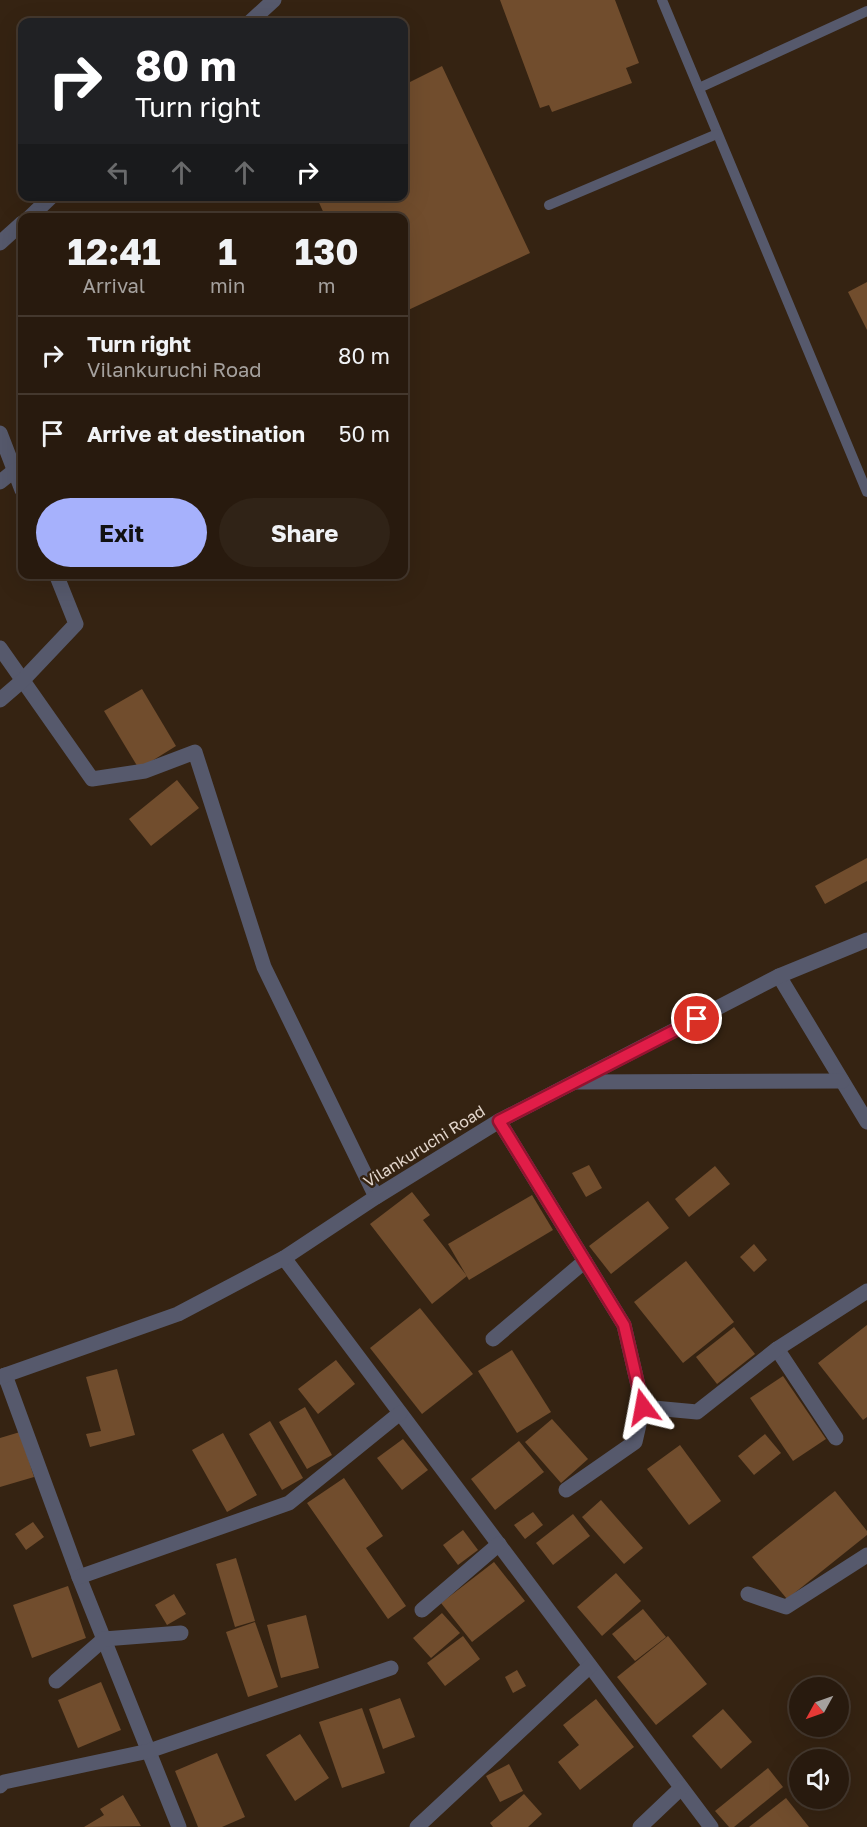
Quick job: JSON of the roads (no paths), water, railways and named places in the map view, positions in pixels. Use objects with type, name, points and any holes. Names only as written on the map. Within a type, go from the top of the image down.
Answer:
[{"type":"street","points":[[254,18],[274,0]]},
{"type":"street","points":[[33,213],[47,201]]},
{"type":"street","points":[[0,243],[18,227]]},
{"type":"street","points":[[0,433],[18,479]]},
{"type":"street","points":[[0,483],[15,470]]},
{"type":"street","points":[[0,700],[22,681],[75,624],[58,579]]},
{"type":"street","points":[[0,648],[92,779],[145,771],[195,752],[264,967],[376,1197]]},
{"type":"street","name":"Vilankuruchi Road","points":[[3,1376],[178,1314],[284,1258],[376,1197],[499,1121],[779,976],[867,940]]},
{"type":"street","points":[[779,976],[867,1122]]},
{"type":"street","points":[[574,1082],[842,1081]]},
{"type":"street","points":[[499,1121],[624,1325],[643,1407],[635,1442],[566,1490]]},
{"type":"street","points":[[284,1258],[711,1827]]},
{"type":"street","points":[[493,1339],[585,1261]]},
{"type":"street","points":[[643,1407],[697,1412],[777,1349],[867,1292]]},
{"type":"street","points":[[777,1349],[836,1438]]},
{"type":"street","points":[[3,1376],[79,1577],[179,1827]]},
{"type":"street","points":[[79,1577],[289,1503],[400,1413]]},
{"type":"street","points":[[422,1610],[499,1544]]},
{"type":"street","points":[[748,1594],[786,1606],[867,1555]]},
{"type":"street","points":[[56,1681],[104,1639],[181,1633]]},
{"type":"street","points":[[417,1827],[590,1666]]},
{"type":"street","points":[[0,1786],[4,1782],[149,1751],[391,1668]]},
{"type":"street","points":[[640,1827],[681,1788]]},
{"type":"lane","points":[[662,0],[867,492]]},
{"type":"lane","points":[[699,88],[867,11]]},
{"type":"lane","points":[[549,205],[717,134]]}]
